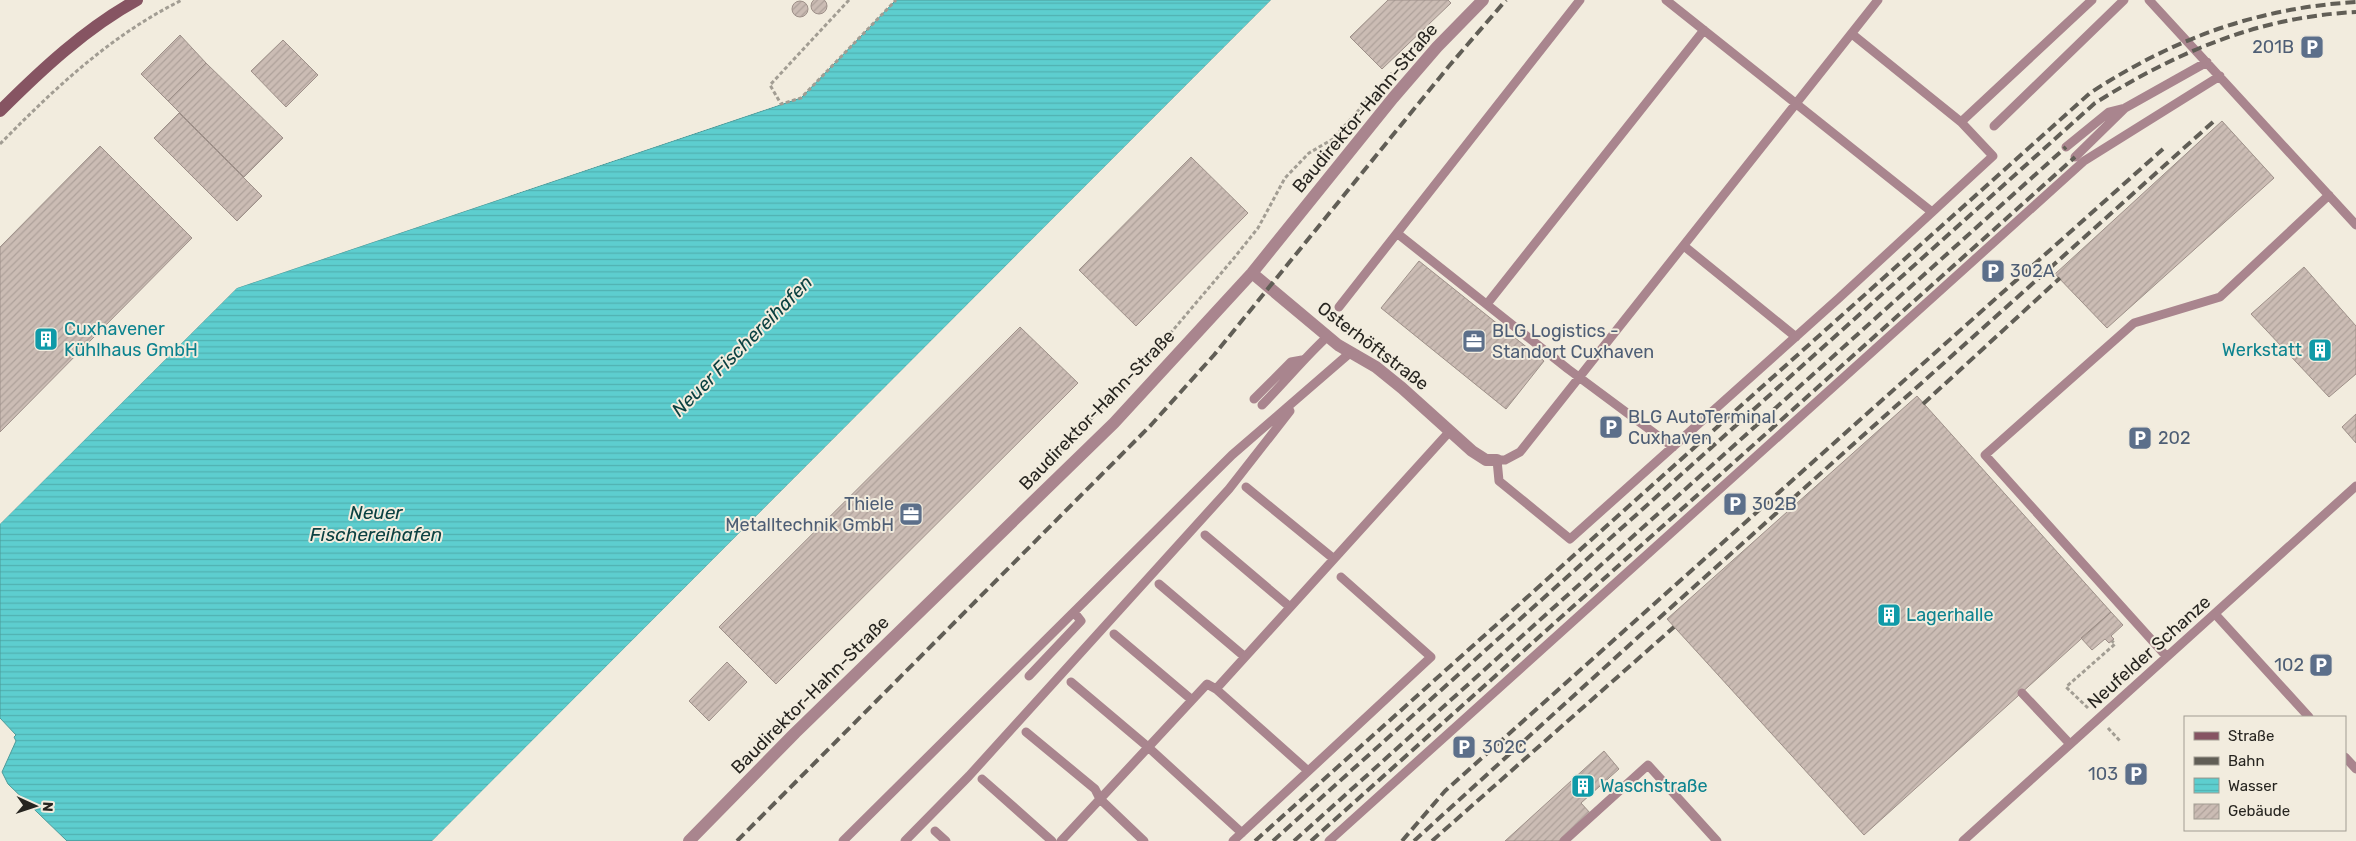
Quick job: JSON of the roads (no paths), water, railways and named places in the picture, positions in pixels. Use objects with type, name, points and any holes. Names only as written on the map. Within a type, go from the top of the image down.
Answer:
[{"type":"street","points":[[0,111],[58,56],[118,10],[137,0]]},
{"type":"street","name":"Baudirektor-Hahn-Straße","points":[[689,841],[795,733],[1114,424],[1252,273],[1437,46],[1483,0]]},
{"type":"street","name":"Osterhöftstraße","points":[[1252,273],[1328,336],[1376,367],[1479,456],[1486,460],[1497,460]]},
{"type":"lane","points":[[1339,307],[1580,0]]},
{"type":"lane","points":[[1666,0],[1932,212]]},
{"type":"lane","points":[[1852,34],[1961,122],[1993,156],[1796,337],[1570,539],[1498,482],[1497,460],[1505,460],[1520,452],[1878,0]]},
{"type":"lane","points":[[1961,122],[2092,0]]},
{"type":"lane","points":[[1994,126],[2124,0]]},
{"type":"lane","points":[[2149,0],[2356,225]]},
{"type":"lane","points":[[1487,304],[1704,30]]},
{"type":"lane","points":[[2075,157],[2125,108],[2206,62]]},
{"type":"lane","points":[[1329,841],[2084,161],[2220,76]]},
{"type":"lane","points":[[2066,147],[2109,112],[2125,108]]},
{"type":"lane","points":[[2167,657],[1985,456],[2134,324],[2220,297],[2330,195]]},
{"type":"lane","points":[[1398,234],[1673,447]]},
{"type":"lane","points":[[1684,246],[1796,337]]},
{"type":"lane","points":[[1262,405],[1296,370],[1302,360],[1328,336]]},
{"type":"lane","points":[[843,841],[1232,455],[1303,396],[1351,352]]},
{"type":"lane","points":[[1254,399],[1291,362],[1302,360]]},
{"type":"lane","points":[[905,841],[969,776],[1228,489],[1303,396]]},
{"type":"lane","points":[[1216,689],[1450,431]]},
{"type":"lane","name":"Neufelder Schanze","points":[[1963,841],[2356,486]]},
{"type":"lane","points":[[1246,487],[1334,559]]},
{"type":"lane","points":[[1205,535],[1290,607]]},
{"type":"lane","points":[[1233,841],[1431,657],[1341,576]]},
{"type":"lane","points":[[1159,584],[1245,657]]},
{"type":"lane","points":[[1029,676],[1081,621],[1074,612]]},
{"type":"lane","points":[[2215,614],[2308,716]]},
{"type":"lane","points":[[1114,634],[1192,700]]},
{"type":"lane","points":[[1071,682],[1242,832]]},
{"type":"lane","points":[[1061,841],[1207,684],[1216,689],[1308,770]]},
{"type":"lane","points":[[2022,693],[2070,744]]},
{"type":"lane","points":[[1026,732],[1095,789],[1100,799],[1144,841]]},
{"type":"lane","points":[[2346,758],[2356,769]]},
{"type":"lane","points":[[1564,841],[1648,765],[1717,841]]},
{"type":"lane","points":[[982,779],[1052,841]]},
{"type":"lane","points":[[935,831],[946,841]]},
{"type":"water","name":"Neuer Fischereihafen","points":[[896,0],[1271,0],[432,841],[67,841],[8,784],[2,772],[16,741],[14,737],[16,735],[0,718],[0,524],[237,288],[801,98]]},
{"type":"railway","points":[[737,841],[1151,425],[1214,355],[1449,66],[1506,0]]},
{"type":"railway","points":[[1255,841],[2090,93],[2153,57],[2217,29],[2284,11],[2319,5],[2356,2]]},
{"type":"railway","points":[[1273,841],[2095,103],[2157,68],[2220,40],[2285,21],[2320,15],[2356,12]]},
{"type":"railway","points":[[1414,841],[1647,629],[2213,122]]},
{"type":"railway","points":[[1294,841],[2066,147]]},
{"type":"railway","points":[[1402,841],[1445,791],[2163,149]]},
{"type":"railway","points":[[1311,841],[2075,157]]},
{"type":"railway","points":[[1923,404],[2060,278]]},
{"type":"railway","points":[[1432,841],[1674,627]]},
{"type":"place","name":"201B","points":[[2312,47]]},
{"type":"place","name":"302A","points":[[1993,271]]},
{"type":"place","name":"Cuxhavener Kühlhaus GmbH","points":[[46,339]]},
{"type":"place","name":"BLG Logistics - Standort Cuxhaven","points":[[1474,341]]},
{"type":"place","name":"Werkstatt","points":[[2320,350]]},
{"type":"place","name":"BLG AutoTerminal Cuxhaven","points":[[1611,427]]},
{"type":"place","name":"202","points":[[2140,438]]},
{"type":"place","name":"302B","points":[[1735,504]]},
{"type":"place","name":"Thiele Metalltechnik GmbH","points":[[911,514]]},
{"type":"place","name":"Lagerhalle","points":[[1889,615]]},
{"type":"place","name":"102","points":[[2321,665]]},
{"type":"place","name":"302C","points":[[1464,747]]},
{"type":"place","name":"103","points":[[2136,774]]},
{"type":"place","name":"Waschstraße","points":[[1583,786]]}]
